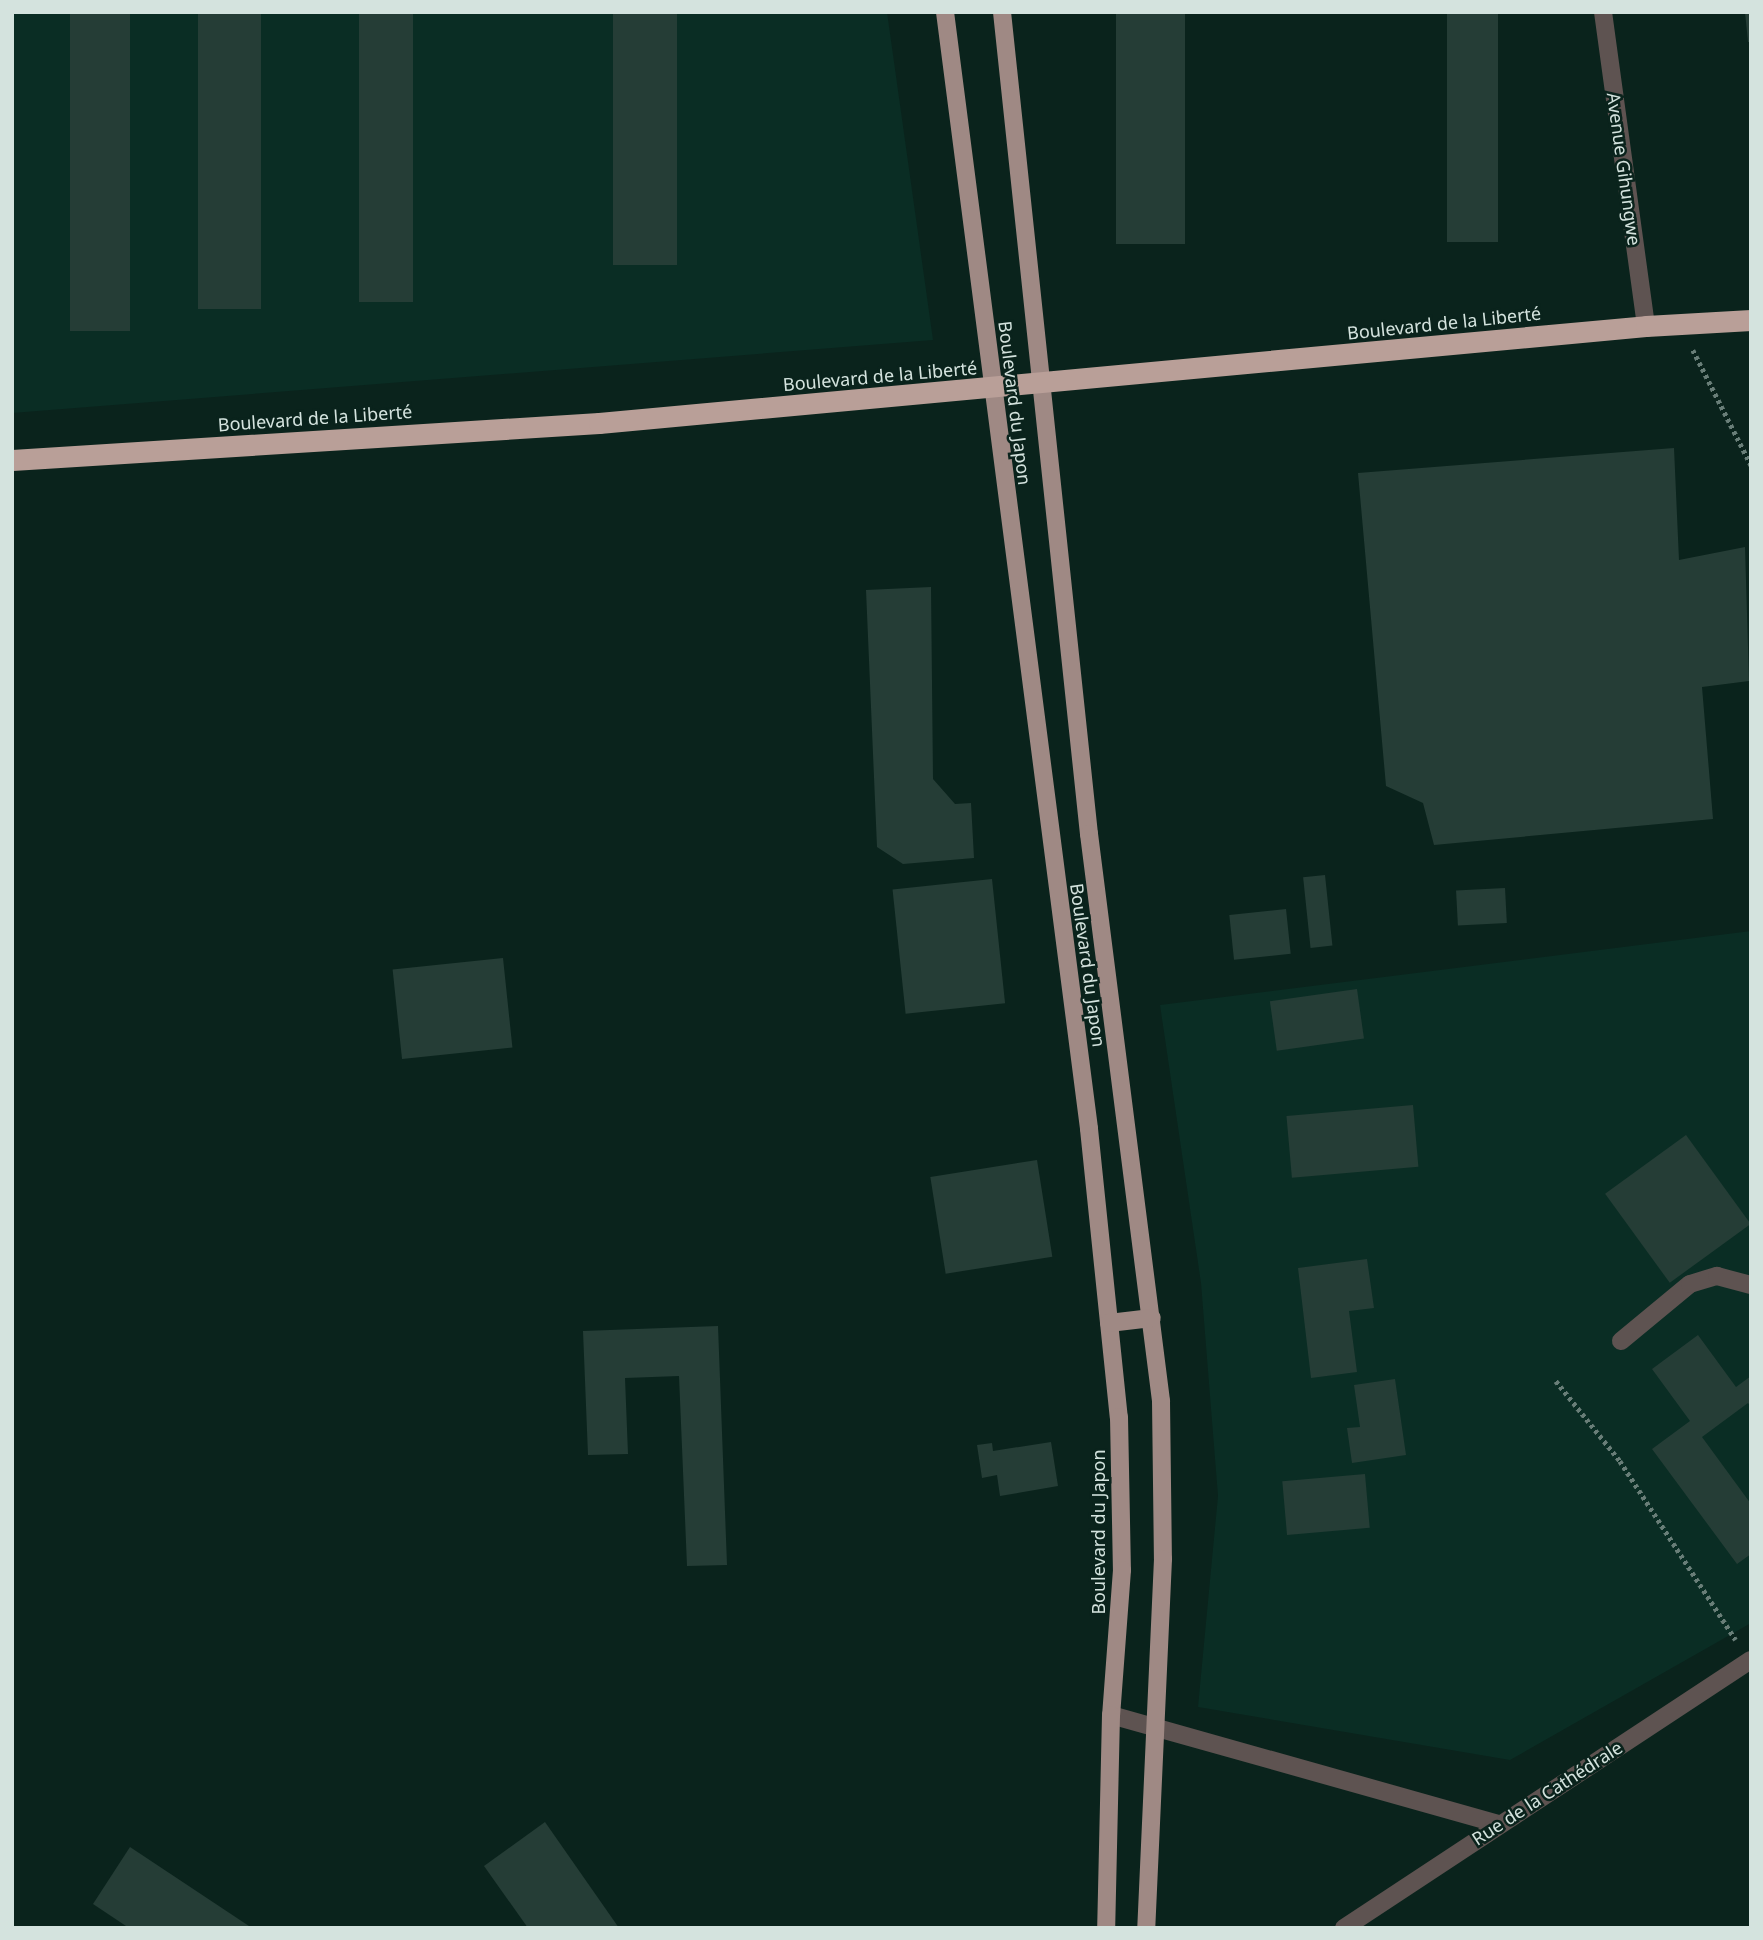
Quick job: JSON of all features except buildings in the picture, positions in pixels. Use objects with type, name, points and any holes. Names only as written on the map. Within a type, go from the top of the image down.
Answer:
[{"type":"highway","name":"Boulevard de la Liberté","points":[[12,460],[599,423],[992,390],[1646,326],[1751,320]]},
{"type":"main road","name":"Boulevard du Japon","points":[[944,12],[1089,1129],[1119,1417],[1122,1557],[1111,1715],[1106,1928]]},
{"type":"main road","name":"Boulevard du Japon","points":[[1002,12],[1089,834],[1152,1318],[1163,1479],[1146,1928]]},
{"type":"main road","points":[[1109,1322],[1152,1318]]},
{"type":"street","name":"Avenue Gihungwe","points":[[1603,12],[1646,326]]},
{"type":"street","points":[[1621,1341],[1690,1284],[1717,1276],[1751,1284]]},
{"type":"street","name":"Rue de la Cathédrale","points":[[1344,1928],[1749,1662]]},
{"type":"street","points":[[1111,1715],[1499,1824]]},
{"type":"path","points":[[1680,324],[1751,465]]},
{"type":"path","points":[[1556,1381],[1620,1461],[1731,1629],[1749,1662]]},
{"type":"shaded area","points":[[12,12],[887,12],[933,340],[12,413]]},
{"type":"shaded area","points":[[1751,931],[1751,1623],[1510,1760],[1198,1707],[1218,1496],[1201,1283],[1160,1005]]}]
